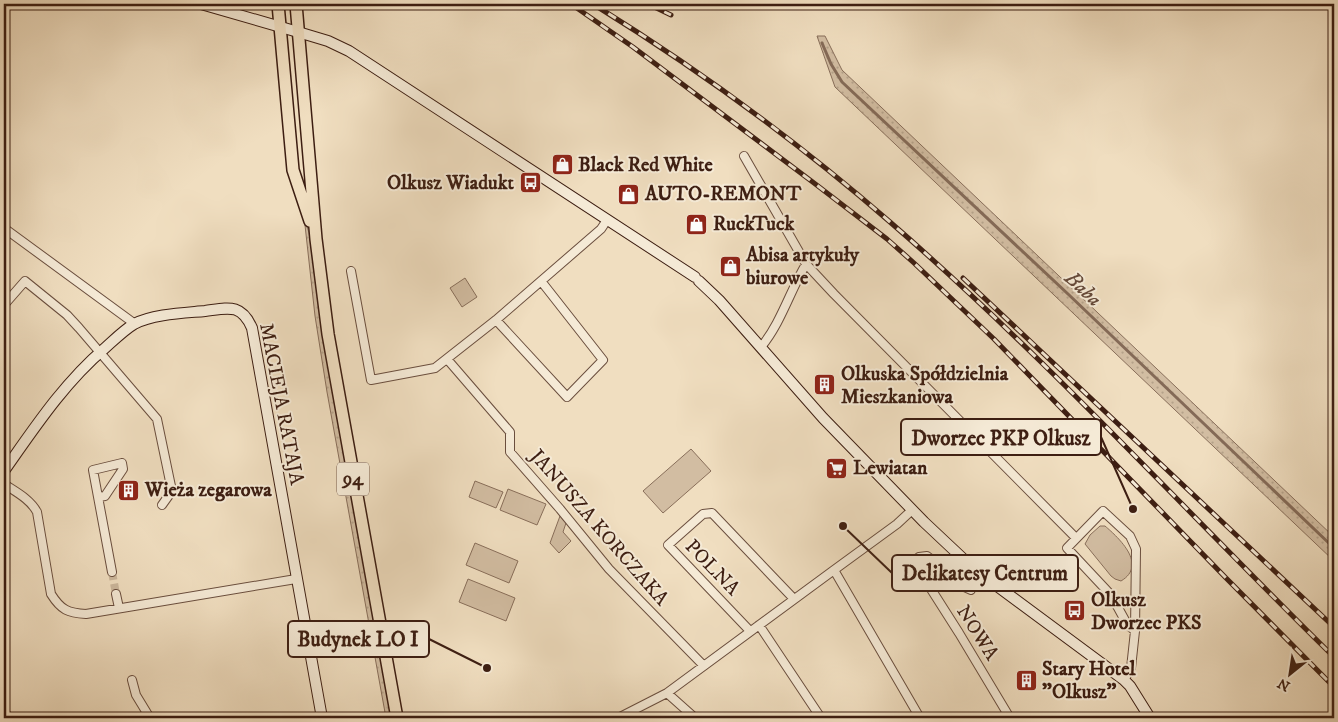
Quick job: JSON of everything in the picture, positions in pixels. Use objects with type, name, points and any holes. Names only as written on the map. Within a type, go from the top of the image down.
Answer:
[{"type":"main road","name":"94","points":[[278,4],[293,170],[316,239]]},
{"type":"main road","name":"94","points":[[296,4],[316,239],[328,334],[397,718]]},
{"type":"street","points":[[201,4],[280,26],[350,51],[697,279],[719,300],[823,418],[912,510],[974,569],[1124,680],[1130,686],[1150,718]]},
{"type":"street","points":[[744,156],[806,264],[1076,538]]},
{"type":"street","points":[[351,271],[371,380],[435,368],[496,320],[601,229],[607,220]]},
{"type":"street","points":[[4,228],[135,324]]},
{"type":"street","points":[[761,347],[772,332],[806,264]]},
{"type":"street","points":[[4,305],[26,281],[67,315],[157,420],[172,492],[162,506]]},
{"type":"street","points":[[496,320],[566,397],[603,360],[541,281]]},
{"type":"street","name":"MACIEJA RATAJA","points":[[4,471],[56,398],[79,371],[135,324],[162,317],[232,307],[244,314],[252,328],[322,718]]},
{"type":"street","name":"JANUSZA KORCZAKA","points":[[447,359],[510,432],[510,452],[560,509],[609,570],[704,666]]},
{"type":"street","points":[[99,497],[105,496],[123,469],[122,463],[94,470],[112,572]]},
{"type":"street","points":[[4,484],[24,497],[33,505],[37,512],[52,594],[58,604],[66,610],[86,614],[296,579]]},
{"type":"street","points":[[618,718],[667,693],[902,520],[912,510]]},
{"type":"street","points":[[1124,680],[1131,668],[1134,631],[1136,549],[1130,536],[1103,511],[1067,548],[1111,595],[1127,624],[1134,631]]},
{"type":"street","name":"POLNA","points":[[750,631],[668,545],[703,514],[712,513],[794,599]]},
{"type":"street","name":"NOWA","points":[[971,590],[964,588],[956,582],[927,556],[919,557],[913,564],[959,633],[1010,718]]},
{"type":"street","points":[[834,570],[920,718]]},
{"type":"street","points":[[116,594],[119,608]]},
{"type":"street","points":[[759,625],[821,718]]},
{"type":"street","points":[[132,680],[136,696],[150,718]]},
{"type":"street","points":[[667,693],[695,718]]},
{"type":"street","points":[[4,714],[11,718]]},
{"type":"shaded area","points":[[817,36],[825,36],[842,70],[1334,537],[1334,561],[835,87]]},
{"type":"shaded area","points":[[304,216],[309,233],[325,347],[391,718],[386,718],[327,392],[315,316]]},
{"type":"shaded area","points":[[465,278],[477,297],[462,307],[450,288]]},
{"type":"shaded area","points":[[691,449],[711,471],[663,513],[643,491]]},
{"type":"shaded area","points":[[475,481],[503,492],[496,508],[469,497]]},
{"type":"shaded area","points":[[508,489],[546,504],[537,525],[500,510]]},
{"type":"shaded area","points":[[560,516],[566,523],[563,532],[571,541],[559,553],[550,543]]},
{"type":"shaded area","points":[[1100,526],[1105,526],[1117,537],[1128,552],[1132,567],[1129,575],[1121,581],[1111,576],[1085,544],[1090,535]]},
{"type":"shaded area","points":[[475,543],[518,561],[509,583],[466,565]]},
{"type":"shaded area","points":[[468,579],[515,598],[506,621],[459,602]]},
{"type":"waterway","name":"Baba","points":[[822,43],[831,64],[842,82],[1334,548]]},
{"type":"tunnel","points":[[112,572],[116,594]]},
{"type":"railway","points":[[571,4],[633,47],[814,183],[887,239],[914,263],[994,339],[1334,687]]},
{"type":"railway","points":[[593,4],[671,54],[746,107],[819,163],[890,222],[1005,327],[1334,657]]},
{"type":"railway","points":[[648,4],[671,15]]},
{"type":"railway","points":[[963,278],[1334,627]]},
{"type":"place","name":"Black Red White","points":[[562,165]]},
{"type":"place","name":"Olkusz Wiadukt","points":[[530,183]]},
{"type":"place","name":"AUTO-REMONT","points":[[629,194]]},
{"type":"place","name":"RuckTuck","points":[[697,224]]},
{"type":"place","name":"Abisa artykuły biurowe","points":[[730,266]]},
{"type":"place","name":"Olkuska Spółdzielnia Mieszkaniowa","points":[[825,385]]},
{"type":"place","name":"Lewiatan","points":[[837,468]]},
{"type":"place","name":"Wieża zegarowa","points":[[129,490]]},
{"type":"place","name":"Dworzec PKP Olkusz","points":[[1133,509]]},
{"type":"place","name":"Delikatesy Centrum","points":[[843,526]]},
{"type":"place","name":"Olkusz Dworzec PKS","points":[[1075,611]]},
{"type":"place","name":"Budynek LO I","points":[[487,668]]},
{"type":"place","name":"Stary Hotel \"Olkusz\"","points":[[1026,681]]}]
